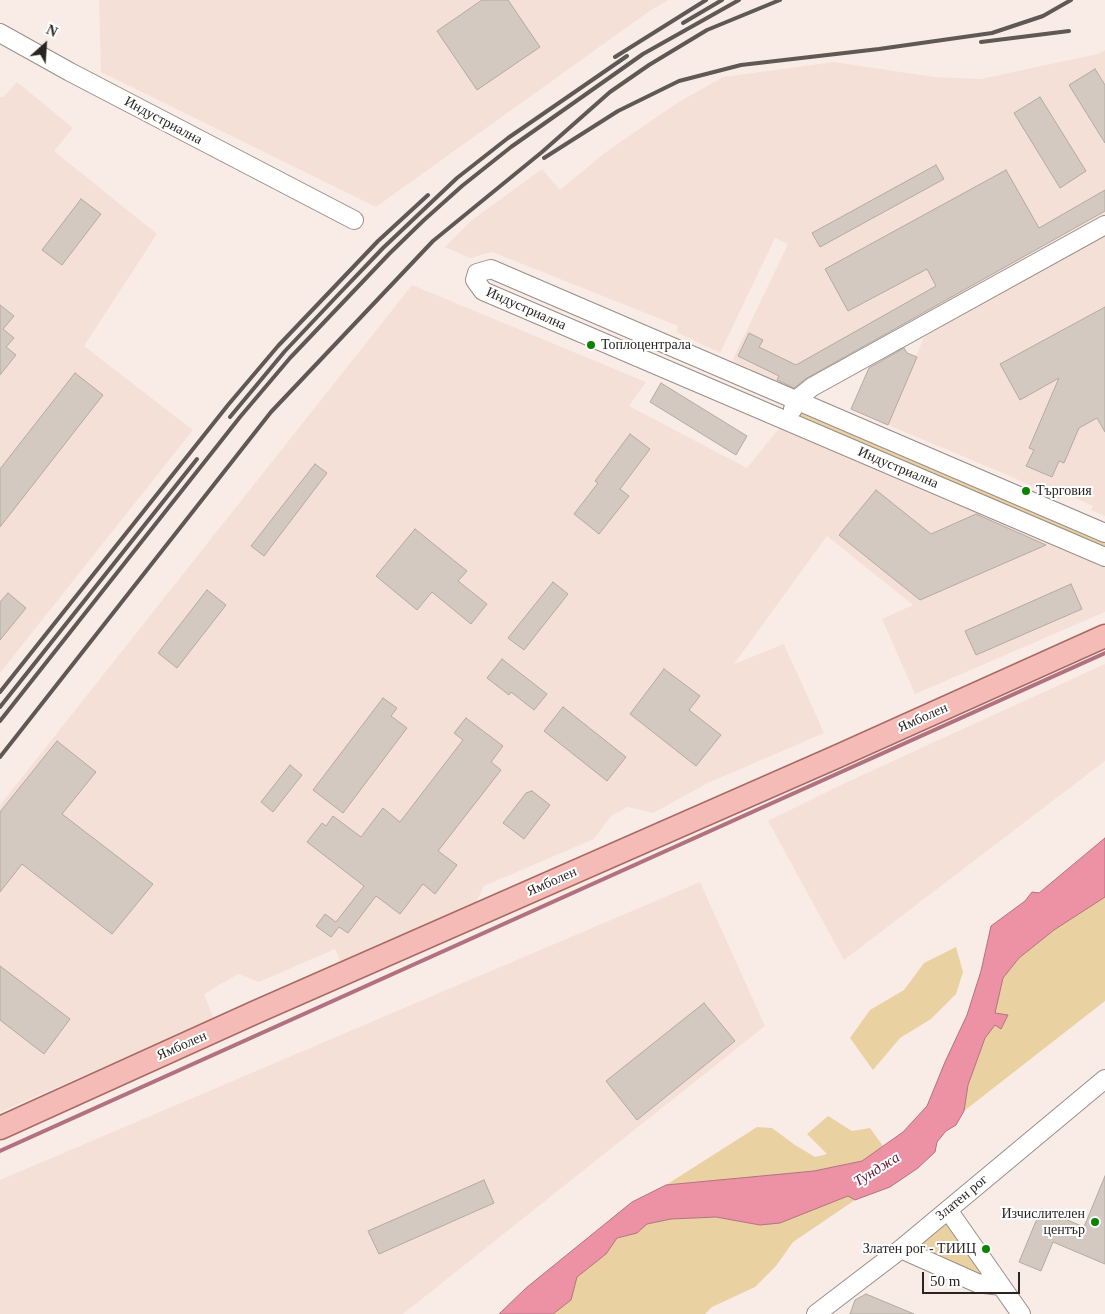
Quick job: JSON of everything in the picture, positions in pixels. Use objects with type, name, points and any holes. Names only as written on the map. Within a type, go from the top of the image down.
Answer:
[{"type":"main road","name":"Ямболен","points":[[0,1128],[256,1012],[818,765],[1105,636]]},
{"type":"street","name":"Индустриална","points":[[0,33],[70,72],[354,220]]},
{"type":"street","points":[[787,421],[796,400],[812,387],[1105,226]]},
{"type":"street","name":"Индустриална","points":[[1105,533],[491,269],[478,273],[475,280],[483,291],[1105,557]]},
{"type":"street","points":[[650,362],[665,344]]},
{"type":"street","points":[[860,428],[871,457]]},
{"type":"street","points":[[953,492],[976,478]]},
{"type":"street","name":"Златен рог","points":[[816,1314],[901,1249],[1105,1079]]},
{"type":"street","points":[[948,1210],[1021,1314]]},
{"type":"street","points":[[901,1249],[977,1283],[1001,1286]]},
{"type":"shaded area","points":[[99,0],[669,0],[651,10],[376,207],[101,72]]},
{"type":"shaded area","points":[[1105,50],[1105,215],[796,391],[732,361],[788,244],[775,238],[720,353],[676,332],[678,326],[492,252],[470,258],[445,247],[472,220],[542,169],[560,190],[606,152],[677,103],[723,77],[834,62],[934,77],[981,79],[1097,54]]},
{"type":"shaded area","points":[[17,82],[73,128],[54,151],[157,234],[84,346],[193,430],[0,673],[0,97],[3,97]]},
{"type":"shaded area","points":[[1105,236],[1105,516],[1091,510],[1093,506],[1067,494],[1058,499],[1012,477],[888,425],[924,337]]},
{"type":"shaded area","points":[[412,285],[646,382],[629,406],[747,468],[780,427],[1105,567],[1105,612],[915,694],[882,619],[913,605],[827,536],[734,664],[784,644],[824,733],[708,783],[653,813],[628,807],[611,816],[594,839],[484,886],[477,901],[341,963],[335,949],[259,982],[238,974],[204,994],[214,1019],[0,1112],[0,805]]},
{"type":"shaded area","points":[[796,400],[1105,533],[1105,557],[787,421]]},
{"type":"shaded area","points":[[1105,664],[1105,761],[844,960],[768,821],[847,782]]},
{"type":"shaded area","points":[[700,882],[765,1026],[403,1314],[0,1314],[0,1180]]},
{"type":"shaded area","points":[[1105,897],[1105,1001],[964,1111],[968,1085],[985,1038],[995,1024],[1001,1028],[1008,1016],[995,1013],[1003,978],[1019,958],[1054,930]]},
{"type":"shaded area","points":[[956,947],[963,972],[956,994],[931,1019],[900,1038],[873,1070],[850,1038],[870,1010],[904,990],[924,963]]},
{"type":"shaded area","points":[[828,1116],[852,1131],[870,1128],[883,1146],[862,1161],[814,1171],[666,1185],[757,1127],[772,1128],[815,1157],[827,1154],[807,1134]]},
{"type":"shaded area","points":[[848,1196],[855,1200],[793,1242],[776,1266],[755,1287],[712,1307],[705,1314],[553,1314],[571,1300],[577,1277],[606,1254],[617,1238],[637,1233],[647,1224],[671,1219],[716,1217],[760,1225],[780,1223]]},
{"type":"shaded area","points":[[948,1210],[1001,1286],[901,1249]]},
{"type":"water","name":"Тунджа","points":[[1105,838],[1105,897],[1054,930],[1019,958],[1003,978],[995,1013],[1008,1015],[1001,1029],[995,1025],[985,1038],[968,1085],[964,1111],[956,1125],[946,1131],[937,1142],[935,1152],[918,1168],[890,1187],[855,1200],[848,1196],[780,1223],[760,1225],[716,1217],[671,1219],[647,1224],[637,1233],[617,1238],[606,1254],[577,1277],[571,1300],[553,1314],[499,1314],[526,1288],[632,1202],[666,1185],[814,1171],[862,1161],[903,1132],[927,1106],[967,1015],[981,971],[991,926],[1025,901],[1032,892],[1039,893]]},
{"type":"building","points":[[482,0],[508,0],[540,47],[477,90],[437,31]]},
{"type":"building","points":[[1095,69],[1105,85],[1105,143],[1069,85]]},
{"type":"building","points":[[1040,97],[1086,171],[1060,188],[1014,113]]},
{"type":"building","points":[[936,165],[944,179],[820,247],[812,233]]},
{"type":"building","points":[[1006,170],[1039,228],[1105,190],[1105,211],[807,378],[794,388],[777,380],[779,376],[738,356],[749,333],[763,340],[759,347],[796,365],[936,286],[927,269],[848,311],[825,269]]},
{"type":"building","points":[[81,199],[101,214],[62,265],[42,250]]},
{"type":"building","points":[[0,305],[14,316],[3,329],[14,338],[6,347],[16,355],[0,375]]},
{"type":"building","points":[[1105,307],[1105,432],[1097,418],[1079,428],[1064,463],[1059,461],[1052,477],[1026,466],[1034,450],[1029,448],[1059,378],[1020,400],[1000,364]]},
{"type":"building","points":[[904,348],[907,353],[917,357],[888,425],[851,409],[869,368]]},
{"type":"building","points":[[75,373],[103,395],[0,527],[0,469]]},
{"type":"building","points":[[661,383],[747,436],[736,455],[650,402]]},
{"type":"building","points":[[630,434],[650,449],[620,489],[629,496],[599,534],[574,514],[598,483],[595,481]]},
{"type":"building","points":[[315,464],[327,473],[264,556],[251,546]]},
{"type":"building","points":[[876,490],[931,534],[976,514],[1046,545],[920,600],[839,535]]},
{"type":"building","points":[[415,529],[467,571],[458,581],[487,604],[471,624],[432,592],[417,610],[376,576]]},
{"type":"building","points":[[553,582],[568,594],[524,650],[508,638]]},
{"type":"building","points":[[1071,584],[1082,609],[976,655],[965,631]]},
{"type":"building","points":[[207,590],[226,605],[177,668],[158,653]]},
{"type":"building","points":[[8,593],[26,608],[0,640],[0,602]]},
{"type":"building","points":[[502,659],[547,694],[534,710],[511,692],[509,695],[487,678]]},
{"type":"building","points":[[664,669],[700,696],[689,710],[721,735],[696,766],[630,714]]},
{"type":"building","points":[[383,698],[397,708],[391,716],[407,728],[343,813],[313,790]]},
{"type":"building","points":[[563,707],[626,757],[607,781],[544,731]]},
{"type":"building","points":[[466,718],[503,746],[491,762],[501,770],[438,851],[457,865],[435,894],[423,884],[400,914],[376,896],[348,933],[339,927],[331,937],[316,926],[325,914],[336,922],[364,886],[307,842],[322,823],[326,826],[333,816],[361,837],[383,808],[400,822],[463,740],[454,733]]},
{"type":"building","points":[[57,741],[96,772],[62,814],[153,884],[112,934],[22,864],[0,892],[0,812]]},
{"type":"building","points":[[290,765],[302,775],[273,812],[261,802]]},
{"type":"building","points":[[532,791],[550,805],[524,839],[503,823],[526,793]]},
{"type":"building","points":[[0,966],[70,1019],[44,1054],[0,1020]]},
{"type":"building","points":[[704,1003],[735,1041],[637,1120],[606,1081]]},
{"type":"building","points":[[1105,1176],[1105,1264],[1053,1242],[1041,1271],[1019,1262],[1041,1209],[1084,1227]]},
{"type":"building","points":[[484,1180],[494,1203],[379,1254],[368,1231]]},
{"type":"building","points":[[866,1294],[914,1314],[850,1314],[855,1300]]},
{"type":"waterway","points":[[0,1151],[1105,653]]},
{"type":"railway","points":[[615,57],[706,0]]},
{"type":"railway","points":[[683,23],[722,0]]},
{"type":"railway","points":[[0,721],[240,417],[290,358],[389,254],[462,186],[511,147],[643,54],[739,0]]},
{"type":"railway","points":[[0,757],[271,412],[433,241],[542,152],[610,92],[649,65],[707,30],[780,0]]},
{"type":"railway","points":[[544,158],[618,111],[679,81],[741,65],[879,49],[992,33],[1043,16],[1071,0]]},
{"type":"railway","points":[[981,42],[1069,31]]},
{"type":"railway","points":[[230,417],[285,351],[338,295],[383,248],[457,178],[508,138],[627,56]]},
{"type":"railway","points":[[0,692],[228,405],[278,346],[378,241],[428,195]]},
{"type":"railway","points":[[0,707],[197,459]]},
{"type":"place","name":"Топлоцентрала","points":[[591,345]]},
{"type":"place","name":"Търговия","points":[[1026,491]]},
{"type":"place","name":"Изчислителен център","points":[[1095,1222]]},
{"type":"place","name":"Златен рог - ТИИЦ","points":[[986,1249]]}]
